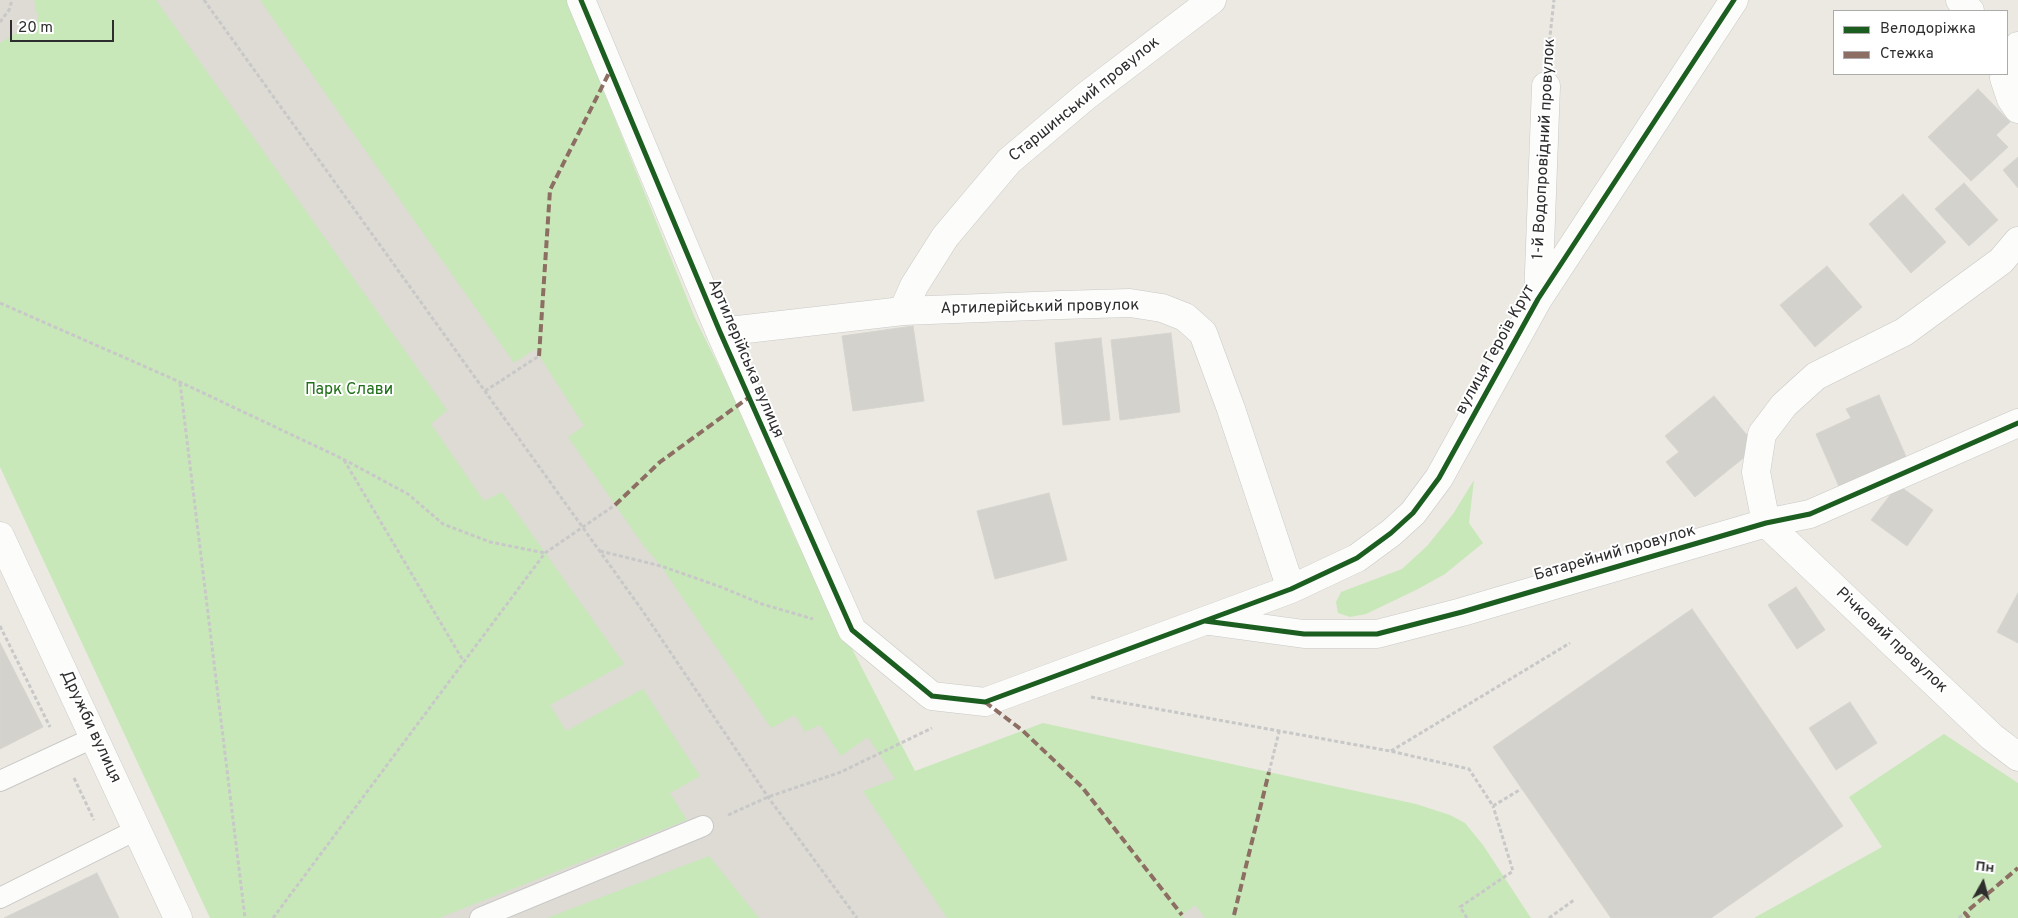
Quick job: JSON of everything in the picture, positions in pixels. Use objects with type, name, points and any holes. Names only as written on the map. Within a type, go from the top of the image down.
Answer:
[{"type":"street","name":"Артилерійська вулиця","points":[[582,0],[609,73],[720,332],[852,630],[932,696]]},
{"type":"street","name":"Старшинський провулок","points":[[903,311],[914,286],[945,238],[1009,161],[1086,96],[1212,0]]},
{"type":"street","name":"вулиця Героїв Крут","points":[[932,696],[985,702],[1291,589],[1357,558],[1391,533],[1413,513],[1438,478],[1538,299],[1734,0]]},
{"type":"street","points":[[1960,0],[1969,10]]},
{"type":"street","points":[[2005,75],[2004,78],[2011,99],[2018,109]]},
{"type":"street","name":"1-й Водопровідний провулок","points":[[1538,299],[1546,86]]},
{"type":"street","points":[[1766,523],[1756,472],[1762,434],[1784,405],[1816,376],[1904,332],[2001,261],[2018,241]]},
{"type":"street","name":"Артилерійський провулок","points":[[720,332],[903,311],[1130,303],[1162,308],[1185,316],[1204,333],[1291,589]]},
{"type":"street","name":"Батарейний провулок","points":[[1203,621],[1304,634],[1377,634],[1462,612],[1766,523],[1810,514],[2018,423]]},
{"type":"street","name":"Річковий провулок","points":[[1766,523],[1992,737],[2018,757]]},
{"type":"street","name":"Дружби вулиця","points":[[0,536],[178,918]]},
{"type":"lane","points":[[0,781],[95,737]]},
{"type":"lane","points":[[480,918],[703,826]]},
{"type":"lane","points":[[0,898],[138,829]]},
{"type":"path","points":[[0,22],[9,10],[12,0]]},
{"type":"path","points":[[204,0],[584,528],[768,797],[857,918]]},
{"type":"path","points":[[0,302],[180,382],[344,459],[408,494],[442,524],[490,542],[546,553]]},
{"type":"path","points":[[485,391],[539,356]]},
{"type":"path","points":[[180,382],[245,918]]},
{"type":"path","points":[[344,459],[464,662]]},
{"type":"path","points":[[273,918],[546,553],[615,505]]},
{"type":"path","points":[[600,551],[661,566],[721,586],[762,604],[852,630]]},
{"type":"path","points":[[1390,751],[1570,643]]},
{"type":"path","points":[[1081,695],[1390,751],[1469,769],[1493,806],[1513,871],[1460,907],[1467,918]]},
{"type":"path","points":[[703,826],[768,797],[841,772],[941,724]]},
{"type":"path","points":[[1269,772],[1279,732]]},
{"type":"path","points":[[1493,806],[1521,789]]},
{"type":"path","points":[[1549,918],[1574,900]]},
{"type":"path","points":[[1959,918],[1965,913]]},
{"type":"green space","name":"Парк Слави","points":[[0,0],[567,0],[695,318],[728,385],[795,538],[915,771],[1043,723],[1416,804],[1450,815],[1465,823],[1483,845],[1531,918],[210,918],[0,467]]},
{"type":"green space","points":[[1474,480],[1469,523],[1483,543],[1445,574],[1418,589],[1366,614],[1350,617],[1338,613],[1336,602],[1341,592],[1402,569],[1427,546],[1453,514]]},
{"type":"green space","points":[[1944,734],[2018,783],[2018,918],[1754,918],[1882,847],[1849,797]]},
{"type":"shaded area","points":[[0,0],[34,0],[38,19],[0,43]]},
{"type":"shaded area","points":[[156,0],[260,0],[514,363],[535,349],[584,426],[568,437],[643,545],[661,566],[771,728],[795,715],[805,732],[820,725],[841,756],[868,737],[895,779],[863,791],[947,918],[759,918],[709,856],[547,918],[439,918],[687,820],[670,793],[700,776],[643,689],[566,731],[550,705],[624,664],[502,492],[484,501],[431,424],[447,410]]},
{"type":"shaded area","points":[[1195,905],[1205,918],[1184,918],[1182,915]]},
{"type":"building","points":[[1978,89],[2010,122],[1996,135],[2008,147],[1971,181],[1928,137]]},
{"type":"building","points":[[2018,157],[2018,188],[2003,170]]},
{"type":"building","points":[[1964,183],[1998,220],[1969,246],[1935,209]]},
{"type":"building","points":[[1903,194],[1946,242],[1911,273],[1869,224]]},
{"type":"building","points":[[1827,266],[1862,307],[1815,347],[1780,305]]},
{"type":"building","points":[[913,326],[924,401],[853,411],[842,336]]},
{"type":"building","points":[[1171,333],[1180,412],[1120,420],[1111,340]]},
{"type":"building","points":[[1101,338],[1110,420],[1063,425],[1055,343]]},
{"type":"building","points":[[1879,395],[1908,461],[1841,491],[1816,434],[1851,418],[1846,409]]},
{"type":"building","points":[[1714,396],[1757,447],[1695,497],[1666,462],[1679,452],[1665,436]]},
{"type":"building","points":[[1898,485],[1933,510],[1907,546],[1871,520]]},
{"type":"building","points":[[1049,493],[1067,560],[995,579],[977,511]]},
{"type":"building","points":[[1796,587],[1825,630],[1797,649],[1768,605]]},
{"type":"building","points":[[2018,593],[2018,643],[1997,632]]},
{"type":"building","points":[[1692,609],[1843,826],[1711,918],[1611,918],[1493,747]]},
{"type":"building","points":[[0,643],[43,727],[0,749]]},
{"type":"building","points":[[1850,702],[1877,743],[1836,770],[1809,728]]},
{"type":"building","points":[[97,873],[119,918],[4,918]]},
{"type":"marked path","points":[[539,356],[550,190],[609,73]]},
{"type":"marked path","points":[[615,505],[660,462],[748,398]]},
{"type":"marked path","points":[[985,702],[1022,730],[1082,787],[1182,915]]},
{"type":"marked path","points":[[1234,915],[1269,772]]},
{"type":"marked path","points":[[1969,918],[1965,913],[2018,868]]},
{"type":"cycle path","points":[[581,0],[720,332],[852,630],[932,696],[985,702],[1291,589],[1357,558],[1391,533],[1413,513],[1439,478],[1538,299],[1734,0]]},
{"type":"cycle path","points":[[1205,621],[1304,634],[1377,634],[1462,612],[1766,523],[1810,514],[2018,423]]}]
